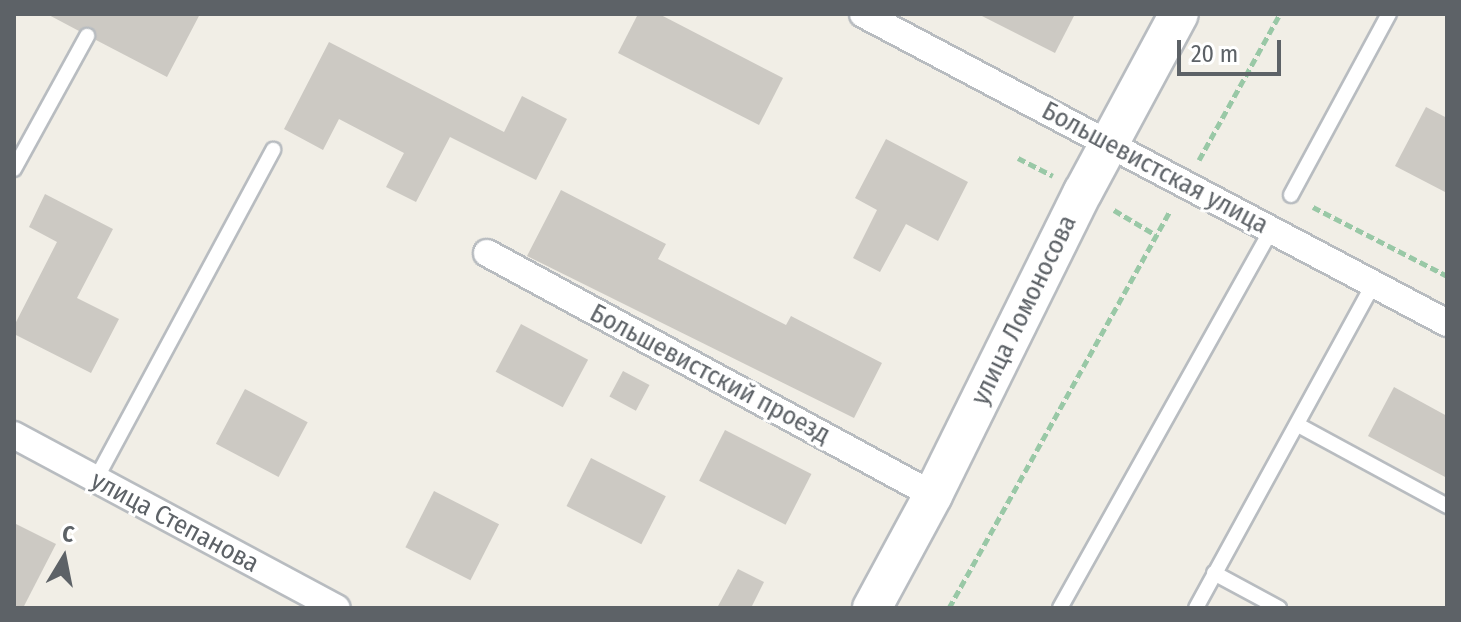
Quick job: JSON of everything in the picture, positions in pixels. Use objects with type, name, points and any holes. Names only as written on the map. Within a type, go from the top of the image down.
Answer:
[{"type":"main road","name":"улица Ломоносова","points":[[872,608],[933,495],[1109,143],[1179,14]]},
{"type":"street","name":"Большевистская улица","points":[[863,14],[1447,323]]},
{"type":"street","name":"Большевистский проезд","points":[[487,253],[933,495]]},
{"type":"street","name":"улица Степанова","points":[[14,435],[337,608]]},
{"type":"lane","points":[[1291,195],[1389,14]]},
{"type":"lane","points":[[14,169],[87,36]]},
{"type":"lane","points":[[96,479],[273,150]]},
{"type":"lane","points":[[1060,608],[1272,229]]},
{"type":"lane","points":[[1196,608],[1374,283]]},
{"type":"lane","points":[[1298,425],[1447,506]]},
{"type":"lane","points":[[1214,573],[1279,608]]},
{"type":"path","points":[[949,608],[1280,14]]},
{"type":"path","points":[[1291,195],[1447,276]]},
{"type":"building","points":[[47,14],[200,14],[167,77],[96,40],[91,27],[79,31]]},
{"type":"building","points":[[638,14],[659,14],[783,78],[759,125],[618,53]]},
{"type":"building","points":[[978,14],[1075,14],[1055,53]]},
{"type":"building","points":[[329,42],[504,132],[522,96],[567,119],[536,180],[450,137],[416,202],[386,187],[404,153],[339,119],[323,150],[284,129]]},
{"type":"building","points":[[1426,107],[1447,118],[1447,193],[1395,166]]},
{"type":"building","points":[[886,139],[968,182],[938,241],[906,224],[880,272],[853,258],[877,210],[855,198]]},
{"type":"building","points":[[561,190],[666,244],[658,259],[786,325],[791,316],[882,363],[854,418],[527,256]]},
{"type":"building","points":[[45,194],[113,229],[77,298],[119,319],[91,373],[14,334],[14,326],[57,242],[29,227]]},
{"type":"building","points":[[521,324],[588,360],[563,407],[496,372]]},
{"type":"building","points":[[623,371],[649,385],[636,411],[609,397]]},
{"type":"building","points":[[1394,387],[1447,416],[1447,478],[1368,436]]},
{"type":"building","points":[[245,389],[308,422],[279,477],[216,444]]},
{"type":"building","points":[[725,430],[811,474],[786,525],[699,481]]},
{"type":"building","points":[[591,458],[666,496],[641,544],[566,506]]},
{"type":"building","points":[[434,491],[499,524],[470,580],[405,547]]},
{"type":"building","points":[[14,523],[56,544],[23,608],[14,608]]},
{"type":"building","points":[[738,569],[764,582],[751,608],[717,608]]}]
